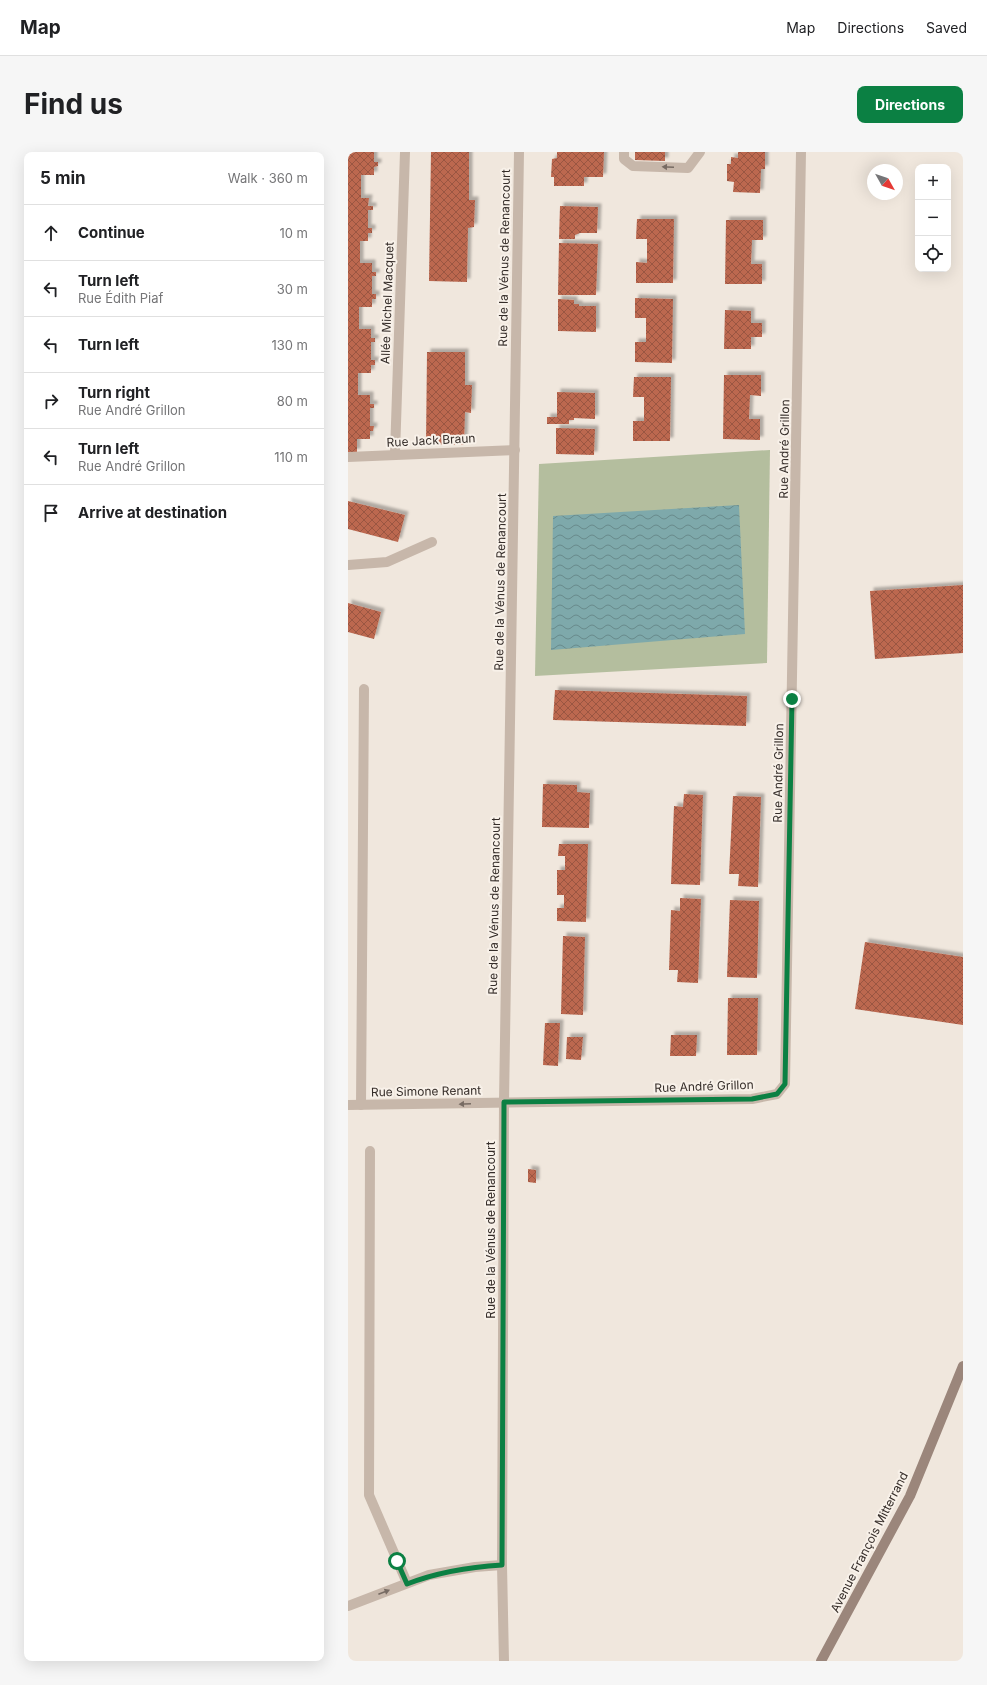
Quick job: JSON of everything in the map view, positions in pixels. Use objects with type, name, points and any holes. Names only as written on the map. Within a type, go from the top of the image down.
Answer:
[{"type":"main road","name":"Avenue François Mitterrand","points":[[821,1661],[910,1496],[963,1366]]},
{"type":"street","name":"Allée Michel Macquet","points":[[395,454],[405,152]]},
{"type":"street","name":"Rue de la Vénus de Renancourt","points":[[504,1661],[502,1565],[504,1102],[519,152]]},
{"type":"street","points":[[624,152],[624,159],[633,166],[688,168],[700,152]]},
{"type":"street","name":"Rue André Grillon","points":[[504,1102],[752,1099],[777,1094],[785,1084],[801,152]]},
{"type":"street","name":"Rue Jack Braun","points":[[348,457],[515,450]]},
{"type":"street","points":[[348,565],[387,562],[432,542]]},
{"type":"street","points":[[361,1105],[364,689]]},
{"type":"street","name":"Rue Simone Renant","points":[[348,1105],[504,1102]]},
{"type":"street","points":[[370,1151],[369,1494],[407,1584]]},
{"type":"street","points":[[348,1606],[429,1575],[475,1567],[502,1565]]},
{"type":"green space","points":[[770,450],[767,663],[535,676],[539,464]]},
{"type":"water","points":[[739,505],[745,634],[551,650],[553,516]]},
{"type":"building","points":[[348,152],[374,152],[374,162],[378,162],[378,166],[374,167],[374,175],[361,175],[361,198],[369,198],[368,206],[373,206],[373,210],[368,210],[368,228],[372,228],[372,233],[368,233],[368,241],[360,241],[360,263],[372,263],[372,272],[376,272],[376,276],[372,276],[372,294],[376,294],[376,299],[372,299],[372,307],[359,307],[359,329],[371,329],[371,338],[375,338],[375,342],[371,342],[371,360],[375,360],[375,365],[371,365],[371,373],[358,373],[358,395],[370,395],[370,404],[374,404],[374,408],[370,408],[370,426],[374,426],[373,431],[370,431],[370,439],[357,439],[357,452],[348,452]]},
{"type":"building","points":[[431,152],[469,152],[469,200],[475,200],[474,227],[468,228],[467,282],[429,281]]},
{"type":"building","points":[[557,152],[604,152],[603,177],[584,177],[584,186],[554,186],[554,177],[551,177],[552,159],[557,158]]},
{"type":"building","points":[[635,152],[665,152],[665,161],[635,160]]},
{"type":"building","points":[[738,152],[765,152],[765,169],[761,169],[760,193],[733,192],[734,182],[727,181],[727,164],[731,164],[731,157],[738,158]]},
{"type":"building","points":[[560,206],[598,207],[597,233],[580,233],[575,235],[575,239],[559,239]]},
{"type":"building","points":[[637,219],[674,219],[673,283],[636,283],[636,262],[647,263],[647,239],[636,239]]},
{"type":"building","points":[[726,220],[763,220],[763,240],[752,240],[751,264],[762,264],[762,284],[725,284]]},
{"type":"building","points":[[559,243],[598,244],[596,295],[558,295]]},
{"type":"building","points":[[635,298],[673,299],[672,363],[635,362],[635,342],[646,342],[646,318],[635,318]]},
{"type":"building","points":[[558,299],[574,300],[574,304],[579,304],[579,306],[596,306],[596,332],[558,331]]},
{"type":"building","points":[[725,310],[751,311],[751,323],[762,323],[762,337],[751,337],[751,349],[724,349]]},
{"type":"building","points":[[427,352],[465,352],[465,385],[472,385],[471,413],[465,412],[464,445],[426,444]]},
{"type":"building","points":[[724,375],[761,375],[761,396],[750,395],[749,419],[760,419],[760,440],[723,439]]},
{"type":"building","points":[[634,377],[671,377],[670,441],[633,441],[633,421],[644,421],[644,397],[633,397]]},
{"type":"building","points":[[557,392],[595,393],[595,419],[574,418],[574,420],[569,420],[569,424],[547,424],[547,417],[557,417]]},
{"type":"building","points":[[556,428],[595,429],[594,455],[556,454]]},
{"type":"building","points":[[348,501],[405,515],[398,542],[348,529]]},
{"type":"building","points":[[963,585],[963,653],[875,659],[870,591]]},
{"type":"building","points":[[348,603],[381,612],[374,639],[348,632]]},
{"type":"building","points":[[555,690],[747,696],[746,726],[553,720]]},
{"type":"building","points":[[543,784],[577,785],[577,792],[590,793],[589,828],[542,827]]},
{"type":"building","points":[[684,794],[703,795],[700,885],[671,884],[674,806],[683,807]]},
{"type":"building","points":[[733,796],[761,797],[758,887],[738,886],[739,874],[729,874]]},
{"type":"building","points":[[559,844],[588,844],[586,922],[557,921],[557,908],[564,908],[564,895],[557,895],[557,870],[565,870],[565,856],[558,856]]},
{"type":"building","points":[[680,898],[701,899],[698,983],[677,982],[678,970],[669,970],[671,910],[680,911]]},
{"type":"building","points":[[730,900],[759,901],[757,978],[727,977]]},
{"type":"building","points":[[563,936],[585,937],[583,1015],[561,1014]]},
{"type":"building","points":[[865,942],[963,957],[963,1025],[855,1009]]},
{"type":"building","points":[[728,998],[758,998],[757,1055],[727,1055]]},
{"type":"building","points":[[545,1023],[560,1023],[558,1066],[543,1065]]},
{"type":"building","points":[[671,1035],[697,1035],[696,1056],[670,1056]]},
{"type":"building","points":[[567,1037],[583,1037],[581,1060],[566,1059]]},
{"type":"building","points":[[528,1169],[536,1170],[536,1183],[528,1182]]},
{"type":"route","points":[[397,1561],[407,1584],[429,1575],[475,1567],[502,1565],[504,1102],[752,1099],[777,1094],[785,1084],[792,699]]}]
